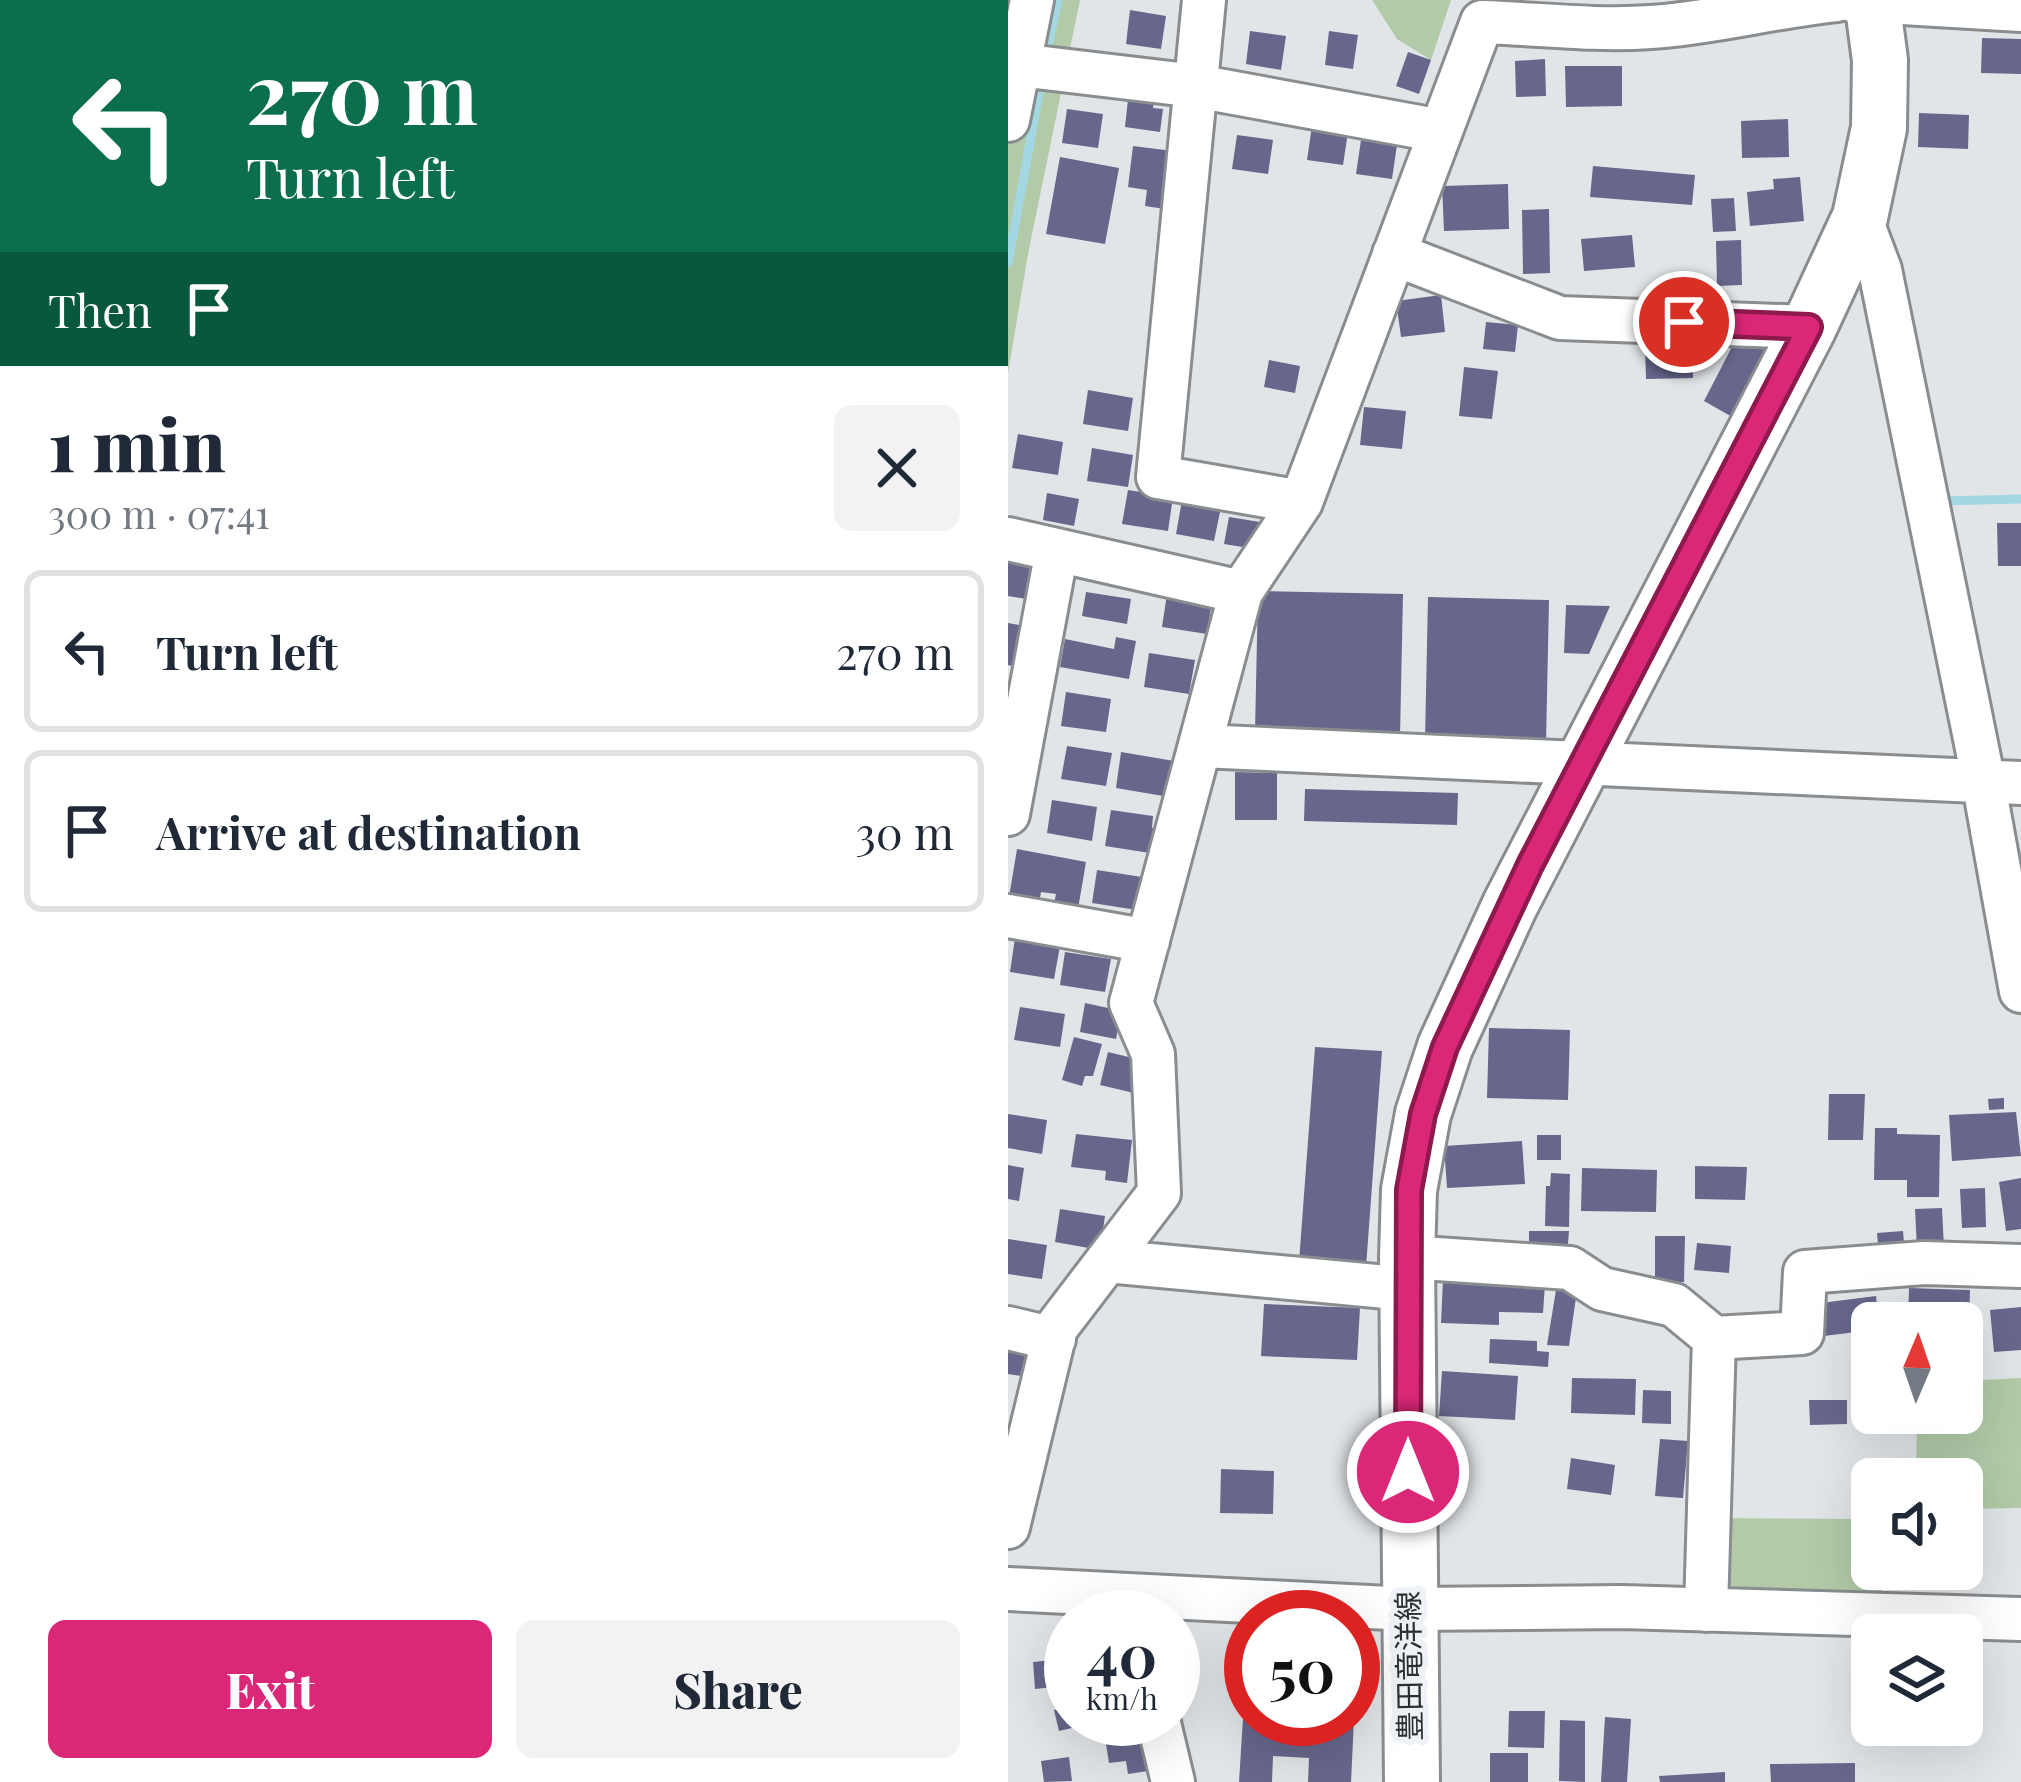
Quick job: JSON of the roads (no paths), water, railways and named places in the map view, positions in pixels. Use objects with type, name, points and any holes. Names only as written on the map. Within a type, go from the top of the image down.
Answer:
[{"type":"main road","name":"豊田竜洋線","points":[[1412,1782],[1409,1190],[1423,1114],[1445,1047],[1510,905],[1809,327],[1860,217],[1879,128],[1880,60],[1858,1]]},
{"type":"street","points":[[1008,120],[1031,0]]},
{"type":"street","points":[[1204,0],[1158,477],[1300,502]]},
{"type":"street","points":[[1008,1527],[1056,1328],[1159,1193],[1153,1054],[1131,1003],[1241,592],[1300,502],[1482,22],[1646,27],[1716,10],[1858,1],[2014,6]]},
{"type":"street","points":[[1019,64],[1196,86],[1441,131]]},
{"type":"street","points":[[1860,217],[1880,270],[2002,782],[2021,991]]},
{"type":"street","points":[[1394,254],[1560,318],[1809,327]]},
{"type":"street","points":[[1008,539],[1241,592]]},
{"type":"street","points":[[1008,814],[1057,550]]},
{"type":"street","points":[[1200,746],[2002,782]]},
{"type":"street","points":[[1008,916],[1148,941]]},
{"type":"street","points":[[1108,1261],[1408,1272],[1570,1268],[1602,1289],[1674,1305],[1714,1338],[1802,1334],[1805,1272],[1924,1263],[2021,1266]]},
{"type":"street","points":[[1008,1328],[1054,1339]]},
{"type":"street","points":[[1706,1610],[1714,1338]]},
{"type":"street","points":[[1008,1589],[1044,1594]]},
{"type":"street","points":[[1200,1607],[1706,1610],[2021,1619]]},
{"type":"street","points":[[1165,1746],[1174,1782]]},
{"type":"waterway","points":[[1045,59],[1058,0]]},
{"type":"waterway","points":[[1008,263],[1041,82]]},
{"type":"waterway","points":[[1944,507],[1943,501],[2021,499]]}]
